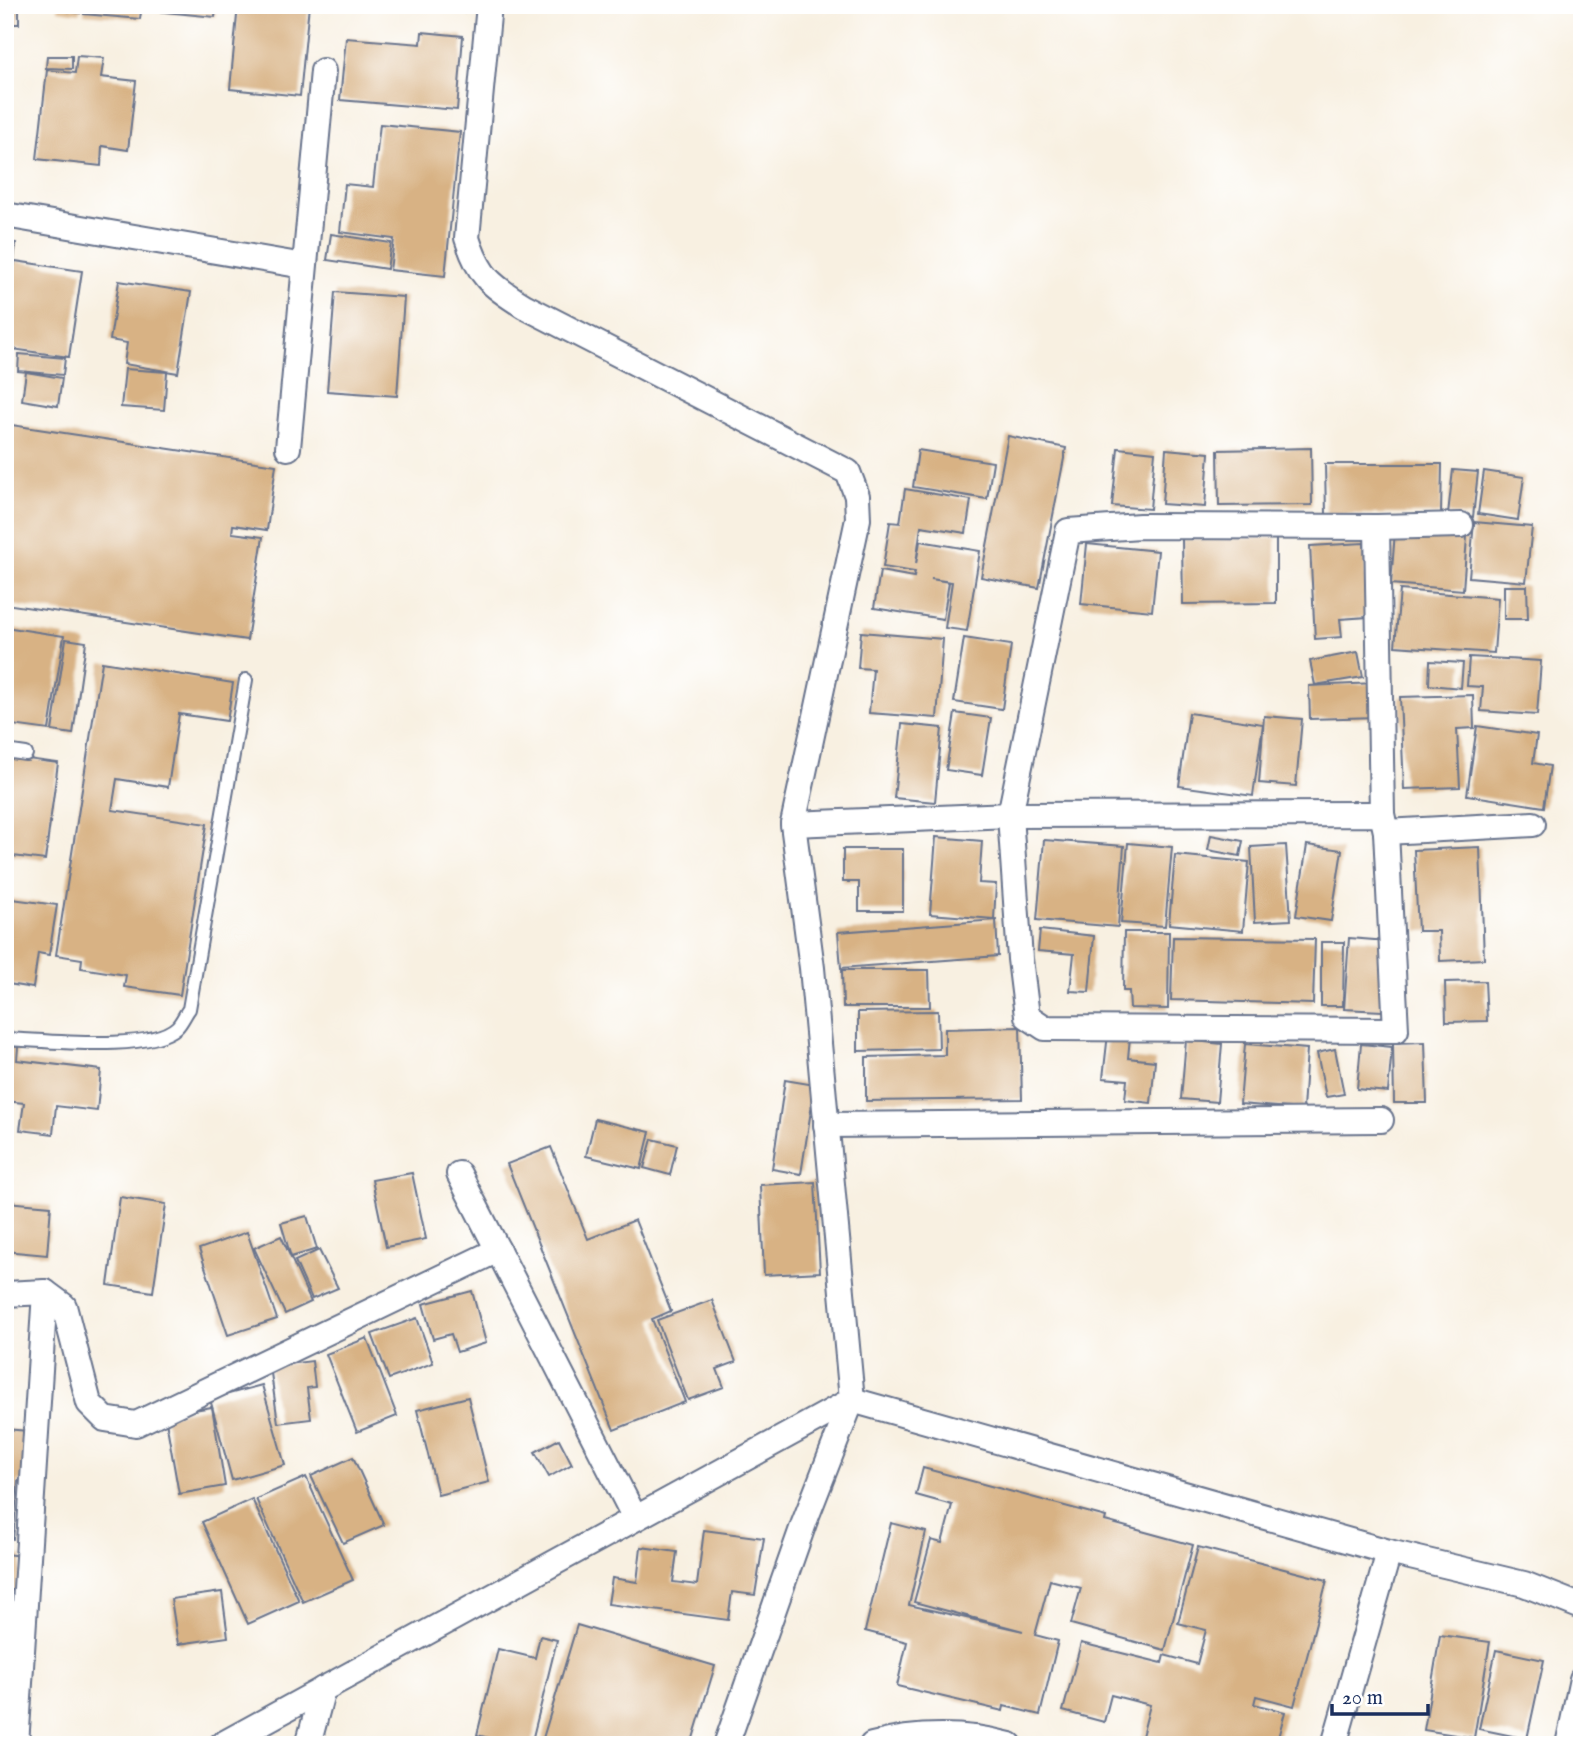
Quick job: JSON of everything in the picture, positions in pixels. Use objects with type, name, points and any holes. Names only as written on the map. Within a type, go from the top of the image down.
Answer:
[{"type":"street","points":[[489,5],[467,238],[475,264],[497,289],[524,306],[848,472],[858,496],[858,519],[793,824],[812,968],[852,1400],[804,1523],[726,1745]]},
{"type":"street","points":[[288,448],[323,71]]},
{"type":"street","points":[[5,215],[304,266]]},
{"type":"street","points":[[1377,527],[1384,823],[1396,1030],[1045,1028],[1027,1016],[1020,959],[1010,815],[1068,531],[1140,526],[1461,525]]},
{"type":"street","points":[[793,824],[1010,815],[1533,824]]},
{"type":"street","points":[[827,1125],[1381,1119]]},
{"type":"street","points":[[459,1174],[635,1518]]},
{"type":"street","points":[[5,1294],[45,1292],[64,1306],[89,1403],[106,1419],[136,1424],[498,1250]]},
{"type":"street","points":[[16,1745],[45,1292]]},
{"type":"street","points":[[221,1745],[852,1400],[1389,1552],[1524,1584],[1582,1607]]},
{"type":"street","points":[[1334,1745],[1389,1552]]},
{"type":"street","points":[[1568,1745],[1582,1679]]},
{"type":"street","points":[[308,1745],[323,1689]]},
{"type":"street","points":[[872,1745],[987,1738],[1010,1745]]},
{"type":"lane","points":[[5,1039],[129,1043],[152,1038],[176,1028],[189,1009],[246,680]]},
{"type":"lane","points":[[5,751],[26,754]]},
{"type":"building","points":[[5,5],[19,5],[19,24],[5,24]]},
{"type":"building","points":[[58,5],[81,5],[80,13],[58,10]]},
{"type":"building","points":[[85,5],[142,5],[140,19],[84,14]]},
{"type":"building","points":[[145,5],[217,5],[215,17],[145,10]]},
{"type":"building","points":[[238,5],[309,5],[300,96],[230,89]]},
{"type":"building","points":[[418,5],[465,5],[464,13]]},
{"type":"building","points":[[422,32],[463,36],[457,110],[340,100],[346,38],[421,44]]},
{"type":"building","points":[[47,56],[72,56],[72,69],[46,68]]},
{"type":"building","points":[[77,56],[104,58],[101,77],[136,81],[128,150],[102,146],[101,166],[37,159],[47,70],[75,73]]},
{"type":"building","points":[[380,124],[460,132],[445,276],[390,270],[394,239],[340,232],[345,184],[373,187]]},
{"type":"building","points":[[331,234],[391,243],[387,269],[327,260]]},
{"type":"building","points":[[5,241],[16,243],[12,278],[15,261],[82,271],[69,357],[5,348],[5,287],[11,288],[11,284],[5,283]]},
{"type":"building","points":[[119,281],[191,292],[178,373],[124,364],[127,343],[110,340]]},
{"type":"building","points":[[335,292],[404,297],[397,396],[327,391]]},
{"type":"building","points":[[19,354],[65,358],[63,375],[18,371]]},
{"type":"building","points":[[125,369],[167,372],[164,410],[121,407]]},
{"type":"building","points":[[26,372],[62,378],[58,406],[22,400]]},
{"type":"building","points":[[5,424],[276,465],[267,530],[233,525],[232,533],[263,537],[247,640],[5,604]]},
{"type":"building","points":[[1008,436],[1066,448],[1039,588],[981,577]]},
{"type":"building","points":[[1118,448],[1155,452],[1150,509],[1112,506]]},
{"type":"building","points":[[1311,448],[1312,505],[1219,506],[1218,450]]},
{"type":"building","points":[[1166,449],[1209,453],[1205,507],[1162,504]]},
{"type":"building","points":[[918,450],[993,462],[987,499],[913,487]]},
{"type":"building","points":[[1325,464],[1442,464],[1441,514],[1326,514]]},
{"type":"building","points":[[1453,470],[1478,472],[1473,517],[1448,514]]},
{"type":"building","points":[[1484,471],[1524,477],[1518,520],[1478,514]]},
{"type":"building","points":[[905,489],[971,500],[966,533],[921,526],[916,564],[920,541],[980,551],[967,631],[945,628],[952,582],[931,579],[949,582],[943,619],[874,608],[880,571],[914,577],[915,572],[883,567],[890,522],[900,523]]},
{"type":"building","points":[[1474,522],[1532,527],[1526,582],[1469,577]]},
{"type":"building","points":[[1395,531],[1467,537],[1463,590],[1391,584]]},
{"type":"building","points":[[1276,538],[1276,603],[1183,604],[1182,539]]},
{"type":"building","points":[[1364,543],[1368,617],[1340,619],[1342,637],[1315,639],[1310,546]]},
{"type":"building","points":[[1087,544],[1158,551],[1152,611],[1081,604]]},
{"type":"building","points":[[1504,586],[1527,586],[1528,619],[1504,619]]},
{"type":"building","points":[[1400,590],[1498,598],[1494,653],[1395,646]]},
{"type":"building","points":[[5,627],[64,636],[49,730],[5,724]]},
{"type":"building","points":[[861,632],[943,639],[937,718],[869,713],[873,669],[858,668]]},
{"type":"building","points":[[964,638],[1011,645],[1002,709],[954,702]]},
{"type":"building","points":[[66,639],[86,642],[73,734],[52,731]]},
{"type":"building","points":[[1358,652],[1363,677],[1315,685],[1310,661]]},
{"type":"building","points":[[1469,657],[1541,661],[1537,715],[1481,711],[1483,687],[1467,686]]},
{"type":"building","points":[[1430,661],[1463,663],[1461,688],[1429,685]]},
{"type":"building","points":[[102,662],[233,683],[227,721],[179,714],[168,787],[117,779],[112,810],[207,824],[180,995],[124,987],[126,975],[81,968],[82,959],[56,955]]},
{"type":"building","points":[[1375,683],[1377,717],[1310,719],[1309,686]]},
{"type":"building","points":[[1473,695],[1474,728],[1457,729],[1460,787],[1404,789],[1400,697]]},
{"type":"building","points":[[955,713],[991,718],[982,775],[946,770]]},
{"type":"building","points":[[1189,713],[1263,724],[1253,796],[1179,786]]},
{"type":"building","points":[[1264,716],[1302,719],[1296,786],[1259,783]]},
{"type":"building","points":[[902,724],[942,728],[935,802],[894,798]]},
{"type":"building","points":[[1477,726],[1537,735],[1533,763],[1550,766],[1544,807],[1467,795]]},
{"type":"building","points":[[5,756],[58,763],[45,860],[5,855]]},
{"type":"building","points":[[1211,835],[1243,841],[1240,856],[1208,850]]},
{"type":"building","points":[[936,837],[982,841],[979,883],[996,884],[994,919],[930,914]]},
{"type":"building","points":[[1044,840],[1124,846],[1118,927],[1037,920]]},
{"type":"building","points":[[1128,843],[1172,847],[1165,926],[1121,923]]},
{"type":"building","points":[[1286,845],[1291,920],[1255,922],[1251,847]]},
{"type":"building","points":[[1307,845],[1342,850],[1331,921],[1296,916]]},
{"type":"building","points":[[1480,847],[1484,959],[1440,961],[1439,931],[1418,931],[1414,850]]},
{"type":"building","points":[[843,849],[903,849],[903,911],[859,911],[859,882],[843,882]]},
{"type":"building","points":[[1175,855],[1249,862],[1243,931],[1169,924]]},
{"type":"building","points":[[5,898],[57,905],[49,955],[38,953],[33,988],[8,984],[7,993]]},
{"type":"building","points":[[996,920],[998,956],[841,968],[838,932]]},
{"type":"building","points":[[1040,930],[1094,936],[1089,992],[1070,991],[1074,954],[1038,951]]},
{"type":"building","points":[[1124,932],[1169,932],[1168,1009],[1130,1008],[1129,991],[1123,991]]},
{"type":"building","points":[[1173,937],[1315,939],[1313,1004],[1171,1000]]},
{"type":"building","points":[[1349,938],[1387,941],[1382,1011],[1344,1009]]},
{"type":"building","points":[[1321,942],[1344,942],[1343,1006],[1321,1006]]},
{"type":"building","points":[[842,970],[929,970],[930,1007],[843,1007]]},
{"type":"building","points":[[1485,981],[1487,1021],[1446,1022],[1445,982]]},
{"type":"building","points":[[938,1011],[939,1049],[858,1051],[858,1012]]},
{"type":"building","points":[[1020,1027],[1022,1099],[866,1101],[866,1057],[945,1055],[945,1029]]},
{"type":"building","points":[[1108,1034],[1130,1037],[1128,1058],[1155,1061],[1151,1103],[1125,1100],[1127,1080],[1103,1078]]},
{"type":"building","points":[[1186,1040],[1222,1044],[1217,1102],[1181,1099]]},
{"type":"building","points":[[1425,1042],[1427,1103],[1394,1103],[1393,1043]]},
{"type":"building","points":[[1245,1044],[1307,1049],[1303,1109],[1240,1104]]},
{"type":"building","points":[[1361,1044],[1392,1047],[1388,1092],[1357,1089]]},
{"type":"building","points":[[5,1045],[18,1047],[17,1060],[101,1070],[97,1111],[56,1106],[53,1134],[20,1130],[24,1103],[5,1101]]},
{"type":"building","points":[[1335,1049],[1344,1094],[1326,1097],[1317,1053]]},
{"type":"building","points":[[785,1080],[815,1085],[801,1174],[772,1169]]},
{"type":"building","points":[[595,1119],[650,1132],[641,1169],[586,1156]]},
{"type":"building","points":[[652,1139],[677,1145],[670,1175],[644,1168]]},
{"type":"building","points":[[551,1147],[588,1239],[635,1220],[671,1311],[652,1319],[685,1402],[614,1430],[507,1164]]},
{"type":"building","points":[[412,1173],[426,1239],[386,1247],[372,1180]]},
{"type":"building","points":[[815,1182],[820,1272],[764,1275],[760,1185]]},
{"type":"building","points":[[120,1197],[166,1204],[153,1292],[108,1285]]},
{"type":"building","points":[[6,1202],[51,1206],[47,1255],[5,1251]]},
{"type":"building","points":[[307,1216],[317,1249],[291,1257],[281,1223]]},
{"type":"building","points":[[247,1232],[277,1319],[228,1335],[199,1249]]},
{"type":"building","points":[[281,1236],[311,1302],[285,1314],[254,1248]]},
{"type":"building","points":[[319,1250],[338,1288],[312,1299],[295,1261]]},
{"type":"building","points":[[472,1291],[486,1343],[457,1352],[451,1334],[433,1339],[423,1304]]},
{"type":"building","points":[[712,1300],[736,1362],[717,1369],[724,1387],[688,1400],[657,1320]]},
{"type":"building","points":[[417,1318],[433,1363],[389,1379],[372,1334]]},
{"type":"building","points":[[367,1338],[397,1416],[357,1432],[326,1354]]},
{"type":"building","points":[[312,1361],[315,1387],[307,1388],[311,1419],[278,1423],[270,1366]]},
{"type":"building","points":[[262,1385],[285,1465],[232,1480],[210,1399]]},
{"type":"building","points":[[468,1397],[489,1482],[438,1495],[417,1410]]},
{"type":"building","points":[[212,1407],[225,1486],[179,1494],[165,1415]]},
{"type":"building","points":[[5,1429],[28,1431],[23,1482],[18,1481],[13,1539],[5,1538]]},
{"type":"building","points":[[559,1439],[572,1464],[549,1477],[535,1452]]},
{"type":"building","points":[[353,1457],[384,1525],[343,1543],[311,1476]]},
{"type":"building","points":[[923,1468],[1106,1517],[1105,1521],[1193,1545],[1165,1650],[1071,1624],[1081,1588],[1050,1580],[1035,1635],[1058,1641],[1040,1715],[1004,1706],[1003,1711],[897,1686],[907,1642],[865,1631],[891,1523],[926,1532],[909,1605],[1023,1631],[914,1602],[931,1540],[942,1543],[952,1505],[916,1495]]},
{"type":"building","points":[[306,1477],[353,1580],[303,1602],[256,1499]]},
{"type":"building","points":[[252,1499],[299,1601],[248,1624],[202,1522]]},
{"type":"building","points":[[704,1530],[764,1538],[755,1595],[732,1592],[728,1620],[608,1604],[612,1578],[637,1582],[641,1547],[677,1552],[673,1582],[697,1585]]},
{"type":"building","points":[[1198,1547],[1327,1580],[1294,1706],[1256,1696],[1254,1704],[1285,1712],[1276,1745],[1140,1744],[1150,1705],[1111,1695],[1104,1722],[1063,1711],[1081,1643],[1162,1663],[1164,1655],[1197,1664],[1206,1630],[1178,1623]]},
{"type":"building","points":[[5,1554],[22,1556],[19,1591],[5,1589]]},
{"type":"building","points":[[222,1592],[228,1637],[178,1644],[171,1599]]},
{"type":"building","points":[[5,1612],[15,1613],[10,1658],[5,1658]]},
{"type":"building","points":[[577,1625],[715,1666],[691,1745],[541,1745]]},
{"type":"building","points":[[1440,1635],[1490,1642],[1474,1738],[1424,1730]]},
{"type":"building","points":[[540,1636],[557,1640],[531,1745],[517,1745],[477,1735],[498,1649],[535,1658]]},
{"type":"building","points":[[1496,1650],[1544,1660],[1527,1739],[1479,1729]]},
{"type":"building","points":[[477,1738],[500,1744],[500,1745],[475,1745]]}]
